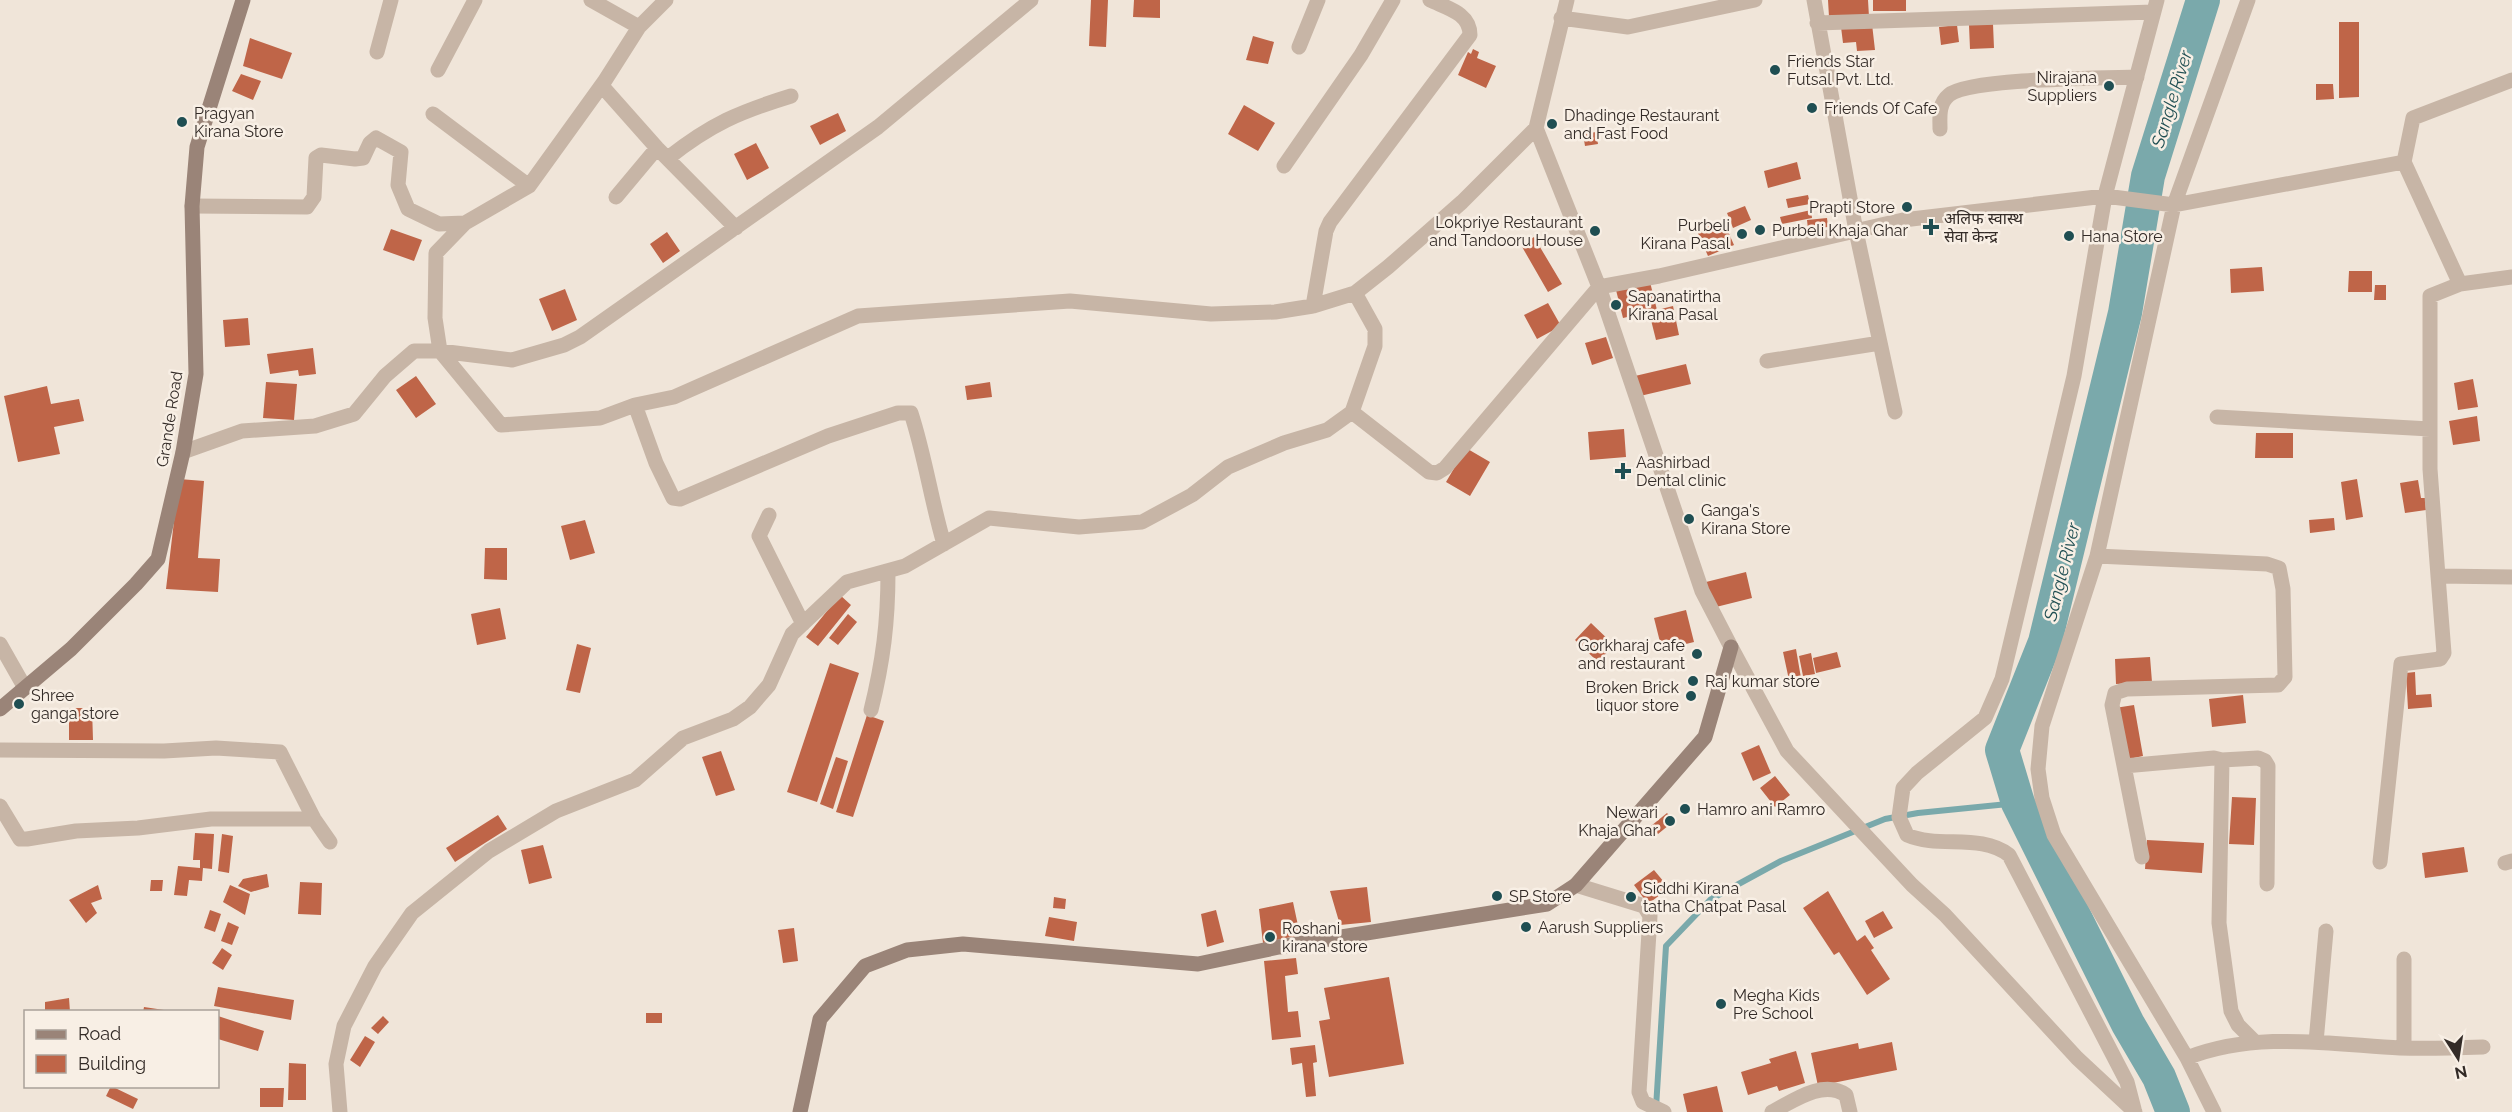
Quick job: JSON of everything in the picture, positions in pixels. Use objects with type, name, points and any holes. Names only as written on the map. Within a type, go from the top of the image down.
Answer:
[{"type":"street","name":"Grande Road","points":[[0,709],[71,649],[158,559],[183,452],[196,374],[192,207],[197,147],[218,72],[243,0]]},
{"type":"street","points":[[376,52],[391,0]]},
{"type":"street","points":[[438,70],[475,0]]},
{"type":"street","points":[[591,0],[639,27]]},
{"type":"street","points":[[666,0],[639,27],[602,86],[529,186],[465,223],[436,253],[435,318],[440,351],[501,425],[600,418],[635,405],[674,397],[858,316],[1070,301],[1211,314],[1275,312],[1313,306],[1354,293],[1462,202],[1536,128],[1567,0]]},
{"type":"street","points":[[183,452],[242,431],[315,426],[354,414],[385,376],[414,351],[440,351],[512,360],[564,345],[580,337],[878,127],[1031,0]]},
{"type":"street","points":[[1299,47],[1318,0]]},
{"type":"street","points":[[1284,166],[1361,55],[1393,0]]},
{"type":"street","points":[[1313,306],[1326,231],[1330,222],[1470,35],[1470,26],[1464,16],[1430,0]]},
{"type":"street","points":[[1561,18],[1628,27],[1755,0]]},
{"type":"street","points":[[1814,0],[1856,231],[1895,412]]},
{"type":"street","points":[[2214,1112],[2187,1059],[2054,835],[2042,798],[2038,769],[2042,726],[2097,556],[2168,204],[2248,0]]},
{"type":"street","points":[[1818,23],[2155,6],[2137,77],[2074,376],[2002,679],[1985,718],[1917,773],[1903,789],[1899,817],[1906,835],[1920,841],[1996,844],[2009,855],[2127,1082],[2135,1111]]},
{"type":"street","points":[[1941,129],[1939,112],[1943,100],[1951,93],[1969,87],[2048,79],[2137,77]]},
{"type":"street","points":[[2460,284],[2404,162],[2413,118],[2512,80]]},
{"type":"street","points":[[602,86],[736,228]]},
{"type":"street","points":[[616,197],[663,153],[718,123],[791,96]]},
{"type":"street","points":[[433,114],[529,186]]},
{"type":"street","points":[[1536,128],[1599,287],[1699,580],[1731,647],[1788,751],[1912,885],[1945,915],[2077,1058],[2135,1111]]},
{"type":"street","points":[[192,207],[307,207],[314,197],[316,158],[321,155],[363,158],[370,143],[376,138],[401,152],[398,185],[408,209],[439,224],[465,223]]},
{"type":"street","points":[[1352,412],[1429,472],[1437,473],[1445,468],[1599,287],[1659,276],[1903,220],[2111,197],[2168,204],[2404,162]]},
{"type":"street","points":[[2380,862],[2401,664],[2440,659],[2445,653],[2430,469],[2430,296],[2460,284],[2512,277]]},
{"type":"street","points":[[340,1112],[336,1064],[344,1026],[375,966],[412,913],[489,851],[556,811],[635,780],[683,738],[733,719],[750,706],[769,685],[792,634],[847,582],[905,566],[989,518],[1079,526],[1142,522],[1192,495],[1227,467],[1284,443],[1327,430],[1352,412],[1375,346],[1375,329],[1354,293]]},
{"type":"street","points":[[1767,361],[1880,343]]},
{"type":"street","points":[[635,405],[656,463],[673,498],[680,499],[828,436],[898,413],[910,413],[921,442],[930,497],[944,544]]},
{"type":"street","points":[[2217,417],[2430,429]]},
{"type":"street","points":[[769,516],[759,536],[803,624]]},
{"type":"street","points":[[2097,556],[2267,564],[2279,568],[2283,589],[2285,677],[2278,685],[2127,689],[2115,693],[2112,705],[2142,857]]},
{"type":"street","points":[[871,710],[883,660],[888,614],[888,572]]},
{"type":"street","points":[[2438,576],[2512,577]]},
{"type":"street","points":[[0,644],[25,688]]},
{"type":"street","points":[[800,1112],[820,1019],[865,966],[907,950],[963,944],[1198,964],[1279,947],[1547,904],[1576,885],[1705,737],[1731,647]]},
{"type":"street","points":[[0,750],[164,751],[216,748],[280,752],[314,819],[330,842]]},
{"type":"street","points":[[2124,766],[2214,758],[2222,760],[2258,758],[2265,761],[2268,766],[2267,884]]},
{"type":"street","points":[[2222,760],[2220,923],[2231,1011],[2238,1025],[2254,1041]]},
{"type":"street","points":[[0,806],[20,838],[27,839],[76,831],[138,828],[211,819],[314,819]]},
{"type":"street","points":[[1576,885],[1644,906],[1650,916],[1639,1092],[1643,1102],[1664,1112]]},
{"type":"street","points":[[2316,1042],[2326,931]]},
{"type":"street","points":[[2404,959],[2404,1048]]},
{"type":"street","points":[[2187,1059],[2211,1049],[2254,1041],[2316,1042],[2404,1048],[2483,1047]]},
{"type":"street","points":[[1772,1112],[1805,1095],[1827,1089],[1839,1090],[1846,1095],[1850,1112]]},
{"type":"building","points":[[1091,0],[1108,0],[1106,47],[1089,46]]},
{"type":"building","points":[[1134,0],[1160,0],[1160,18],[1133,17]]},
{"type":"building","points":[[1828,0],[1868,0],[1869,17],[1829,17]]},
{"type":"building","points":[[1873,0],[1906,0],[1906,11],[1873,11]]},
{"type":"building","points":[[2339,22],[2359,22],[2359,97],[2339,98]]},
{"type":"building","points":[[1872,24],[1875,50],[1857,51],[1856,42],[1843,43],[1841,27]]},
{"type":"building","points":[[1993,24],[1994,48],[1970,49],[1969,25]]},
{"type":"building","points":[[1957,25],[1959,42],[1941,45],[1939,27]]},
{"type":"building","points":[[1253,36],[1274,42],[1268,64],[1246,60]]},
{"type":"building","points":[[250,38],[292,53],[282,79],[243,66]]},
{"type":"building","points":[[1473,49],[1479,52],[1477,58],[1496,66],[1486,88],[1458,75],[1468,52],[1471,54]]},
{"type":"building","points":[[241,74],[261,81],[253,100],[232,91]]},
{"type":"building","points":[[2316,84],[2333,84],[2334,99],[2316,100]]},
{"type":"building","points":[[1244,105],[1275,123],[1258,151],[1228,134]]},
{"type":"building","points":[[838,113],[846,131],[820,145],[810,126]]},
{"type":"building","points":[[1596,132],[1598,144],[1585,146],[1583,134]]},
{"type":"building","points":[[756,143],[769,168],[747,180],[734,154]]},
{"type":"building","points":[[1797,162],[1801,179],[1768,188],[1764,171]]},
{"type":"building","points":[[1808,195],[1810,204],[1788,208],[1786,199]]},
{"type":"building","points":[[1745,206],[1751,220],[1733,228],[1727,213]]},
{"type":"building","points":[[1811,210],[1812,218],[1782,224],[1780,217]]},
{"type":"building","points":[[1827,218],[1828,227],[1808,229],[1807,220]]},
{"type":"building","points":[[1723,220],[1734,245],[1708,256],[1697,231]]},
{"type":"building","points":[[391,229],[422,240],[414,261],[383,250]]},
{"type":"building","points":[[667,232],[680,251],[663,263],[650,244]]},
{"type":"building","points":[[1534,237],[1562,284],[1548,292],[1521,245]]},
{"type":"building","points":[[2262,267],[2264,291],[2231,293],[2230,269]]},
{"type":"building","points":[[2349,271],[2372,271],[2372,292],[2348,292]]},
{"type":"building","points":[[1650,282],[1657,310],[1673,306],[1679,335],[1656,340],[1649,312],[1623,318],[1616,290]]},
{"type":"building","points":[[2375,285],[2386,285],[2386,300],[2374,300]]},
{"type":"building","points":[[565,289],[577,320],[552,331],[539,299]]},
{"type":"building","points":[[1548,303],[1561,326],[1537,339],[1524,315]]},
{"type":"building","points":[[248,318],[250,345],[225,347],[223,320]]},
{"type":"building","points":[[1606,337],[1613,358],[1592,365],[1585,343]]},
{"type":"building","points":[[313,348],[316,374],[299,376],[298,370],[270,374],[267,354]]},
{"type":"building","points":[[1686,364],[1691,384],[1640,396],[1635,376]]},
{"type":"building","points":[[416,376],[436,404],[416,418],[396,390]]},
{"type":"building","points":[[2473,379],[2478,407],[2458,410],[2454,383]]},
{"type":"building","points":[[266,382],[297,384],[294,420],[263,418]]},
{"type":"building","points":[[990,382],[992,397],[967,400],[965,386]]},
{"type":"building","points":[[47,386],[51,404],[79,399],[84,421],[54,427],[60,454],[18,462],[4,396]]},
{"type":"building","points":[[2477,416],[2480,441],[2453,445],[2449,421]]},
{"type":"building","points":[[1624,429],[1626,457],[1590,460],[1588,432]]},
{"type":"building","points":[[2256,433],[2293,433],[2293,458],[2255,458]]},
{"type":"building","points":[[1466,448],[1490,462],[1470,496],[1446,482]]},
{"type":"building","points":[[179,479],[204,481],[198,558],[220,559],[218,592],[166,589]]},
{"type":"building","points":[[2357,479],[2363,517],[2346,520],[2341,482]]},
{"type":"building","points":[[2418,480],[2421,498],[2425,498],[2426,510],[2405,513],[2400,483]]},
{"type":"building","points":[[2334,518],[2335,530],[2310,533],[2309,520]]},
{"type":"building","points":[[585,520],[595,553],[570,560],[561,526]]},
{"type":"building","points":[[485,548],[507,548],[507,580],[484,579]]},
{"type":"building","points":[[1746,572],[1752,598],[1712,608],[1706,582]]},
{"type":"building","points":[[840,595],[851,605],[818,646],[806,637]]},
{"type":"building","points":[[500,608],[506,639],[477,645],[471,614]]},
{"type":"building","points":[[1686,610],[1694,642],[1662,650],[1654,618]]},
{"type":"building","points":[[848,614],[857,622],[838,645],[829,638]]},
{"type":"building","points":[[1591,623],[1614,645],[1598,662],[1575,640]]},
{"type":"building","points":[[577,644],[591,648],[580,693],[566,690]]},
{"type":"building","points":[[1796,649],[1801,678],[1789,680],[1783,652]]},
{"type":"building","points":[[1837,652],[1841,667],[1816,673],[1813,658]]},
{"type":"building","points":[[1811,653],[1815,674],[1803,676],[1799,656]]},
{"type":"building","points":[[2150,657],[2152,682],[2116,684],[2115,659]]},
{"type":"building","points":[[830,663],[859,673],[817,802],[787,792]]},
{"type":"building","points":[[2415,672],[2416,695],[2431,694],[2432,707],[2408,709],[2406,673]]},
{"type":"building","points":[[2243,695],[2246,723],[2212,727],[2209,699]]},
{"type":"building","points":[[2134,705],[2143,756],[2124,760],[2115,708]]},
{"type":"building","points":[[69,708],[92,708],[93,740],[69,740]]},
{"type":"building","points":[[867,715],[884,721],[853,817],[836,812]]},
{"type":"building","points":[[1759,745],[1771,773],[1753,781],[1741,753]]},
{"type":"building","points":[[721,751],[735,790],[716,796],[702,757]]},
{"type":"building","points":[[836,757],[848,761],[833,809],[820,804]]},
{"type":"building","points":[[1775,776],[1790,795],[1775,807],[1760,788]]},
{"type":"building","points":[[2232,797],[2256,798],[2254,845],[2229,844]]},
{"type":"building","points":[[1667,813],[1674,821],[1658,834],[1651,826]]},
{"type":"building","points":[[498,815],[507,829],[455,862],[446,848]]},
{"type":"building","points":[[195,833],[214,834],[212,869],[203,868],[202,881],[189,880],[187,896],[174,895],[178,866],[200,868],[200,860],[193,860]]},
{"type":"building","points":[[222,834],[233,836],[229,873],[218,871]]},
{"type":"building","points":[[2147,840],[2204,843],[2202,873],[2145,869]]},
{"type":"building","points":[[543,845],[552,878],[529,884],[521,850]]},
{"type":"building","points":[[2464,847],[2468,872],[2425,878],[2422,853]]},
{"type":"building","points":[[1654,870],[1669,888],[1648,904],[1634,885]]},
{"type":"building","points":[[267,874],[269,887],[251,892],[238,886],[243,879]]},
{"type":"building","points":[[151,880],[163,880],[162,891],[150,891]]},
{"type":"building","points":[[300,882],[322,883],[321,915],[298,914]]},
{"type":"building","points":[[98,885],[102,899],[91,903],[97,913],[86,923],[69,900]]},
{"type":"building","points":[[230,885],[250,894],[245,915],[223,902]]},
{"type":"building","points":[[1367,887],[1371,922],[1340,925],[1330,891]]},
{"type":"building","points":[[1828,891],[1857,941],[1865,935],[1874,948],[1871,950],[1890,979],[1867,995],[1839,952],[1834,955],[1803,908]]},
{"type":"building","points":[[1054,897],[1066,899],[1065,909],[1053,908]]},
{"type":"building","points":[[1293,902],[1300,935],[1263,943],[1259,909]]},
{"type":"building","points":[[210,910],[221,914],[215,932],[204,928]]},
{"type":"building","points":[[1216,910],[1224,942],[1207,947],[1201,914]]},
{"type":"building","points":[[1883,911],[1893,928],[1874,938],[1865,921]]},
{"type":"building","points":[[1049,917],[1077,922],[1074,941],[1045,936]]},
{"type":"building","points":[[228,922],[239,927],[232,945],[221,941]]},
{"type":"building","points":[[794,928],[798,961],[783,963],[778,930]]},
{"type":"building","points":[[222,948],[232,955],[223,970],[212,963]]},
{"type":"building","points":[[1296,958],[1298,974],[1285,976],[1288,1012],[1298,1011],[1301,1037],[1272,1040],[1264,961]]},
{"type":"building","points":[[1389,977],[1404,1064],[1329,1077],[1319,1021],[1330,1019],[1324,988]]},
{"type":"building","points":[[218,987],[294,1000],[291,1020],[214,1006]]},
{"type":"building","points":[[69,998],[70,1010],[45,1010],[45,1002]]},
{"type":"building","points":[[144,1007],[164,1010],[143,1010]]},
{"type":"building","points":[[646,1013],[662,1013],[662,1023],[646,1023]]},
{"type":"building","points":[[219,1016],[264,1031],[258,1051],[219,1039]]},
{"type":"building","points":[[383,1016],[389,1022],[378,1034],[371,1028]]},
{"type":"building","points":[[365,1036],[375,1042],[360,1067],[350,1060]]},
{"type":"building","points":[[1892,1042],[1897,1070],[1818,1086],[1811,1053],[1858,1043],[1859,1049]]},
{"type":"building","points":[[1315,1045],[1317,1062],[1313,1063],[1316,1096],[1306,1097],[1302,1063],[1292,1065],[1290,1048]]},
{"type":"building","points":[[1796,1051],[1805,1083],[1779,1091],[1777,1086],[1748,1095],[1741,1072],[1771,1063],[1769,1059]]},
{"type":"building","points":[[289,1063],[306,1064],[306,1100],[288,1100]]},
{"type":"building","points":[[1717,1086],[1723,1112],[1687,1112],[1683,1094]]},
{"type":"building","points":[[110,1088],[115,1088],[138,1099],[133,1109],[106,1096]]},
{"type":"building","points":[[260,1088],[284,1088],[283,1107],[260,1107]]},
{"type":"waterway","name":"Sangle River","points":[[2173,1112],[2159,1077],[2128,1024],[2018,803],[2002,750],[2045,642],[2125,313],[2148,176],[2203,0]]},
{"type":"waterway","points":[[1656,1108],[1666,946],[1711,899],[1781,861],[1885,819],[1918,813],[2018,803]]},
{"type":"place","name":"Friends Star Futsal Pvt. Ltd.","points":[[1775,70]]},
{"type":"place","name":"Nirajana Suppliers","points":[[2109,86]]},
{"type":"place","name":"Friends Of Cafe","points":[[1812,108]]},
{"type":"place","name":"Pragyan Kirana Store","points":[[182,122]]},
{"type":"place","name":"Dhadinge Restaurant and Fast Food","points":[[1552,124]]},
{"type":"place","name":"Prapti Store","points":[[1907,207]]},
{"type":"place","name":"अलिफ स्वास्थ सेवा केन्द्र","points":[[1931,227]]},
{"type":"place","name":"Purbeli Khaja Ghar","points":[[1760,230]]},
{"type":"place","name":"Lokpriye Restaurant and Tandooru House","points":[[1595,231]]},
{"type":"place","name":"Purbeli Kirana Pasal","points":[[1742,234]]},
{"type":"place","name":"Hana Store","points":[[2069,236]]},
{"type":"place","name":"Sapanatirtha Kirana Pasal","points":[[1616,305]]},
{"type":"place","name":"Aashirbad Dental clinic","points":[[1623,471]]},
{"type":"place","name":"Ganga's Kirana Store","points":[[1689,519]]},
{"type":"place","name":"Gorkharaj cafe and restaurant","points":[[1697,654]]},
{"type":"place","name":"Raj kumar store","points":[[1693,681]]},
{"type":"place","name":"Broken Brick liquor store","points":[[1691,696]]},
{"type":"place","name":"Shree ganga store","points":[[19,704]]},
{"type":"place","name":"Hamro ani Ramro","points":[[1685,809]]},
{"type":"place","name":"Newari Khaja Ghar","points":[[1670,821]]},
{"type":"place","name":"SP Store","points":[[1497,896]]},
{"type":"place","name":"Siddhi Kirana tatha Chatpat Pasal","points":[[1631,897]]},
{"type":"place","name":"Aarush Suppliers","points":[[1526,927]]},
{"type":"place","name":"Roshani kirana store","points":[[1270,937]]},
{"type":"place","name":"Megha Kids Pre School","points":[[1721,1004]]}]
